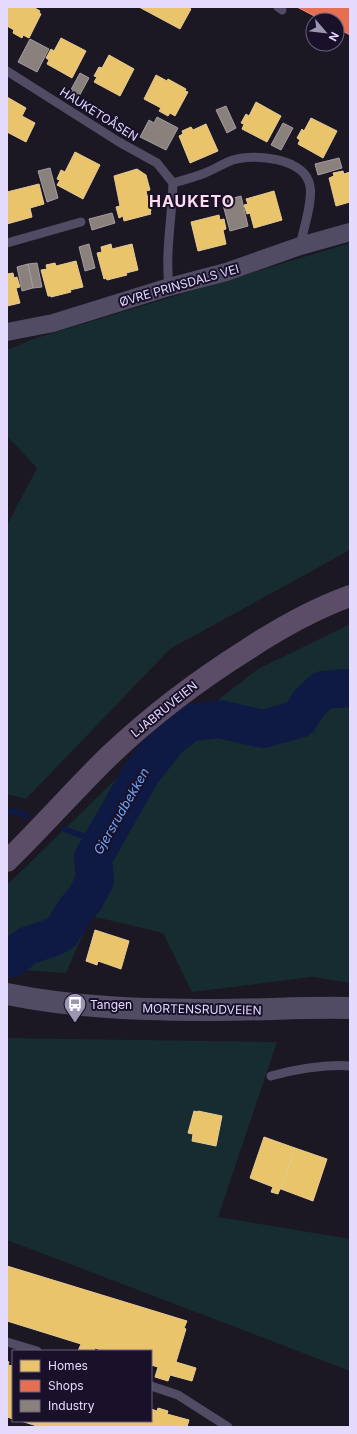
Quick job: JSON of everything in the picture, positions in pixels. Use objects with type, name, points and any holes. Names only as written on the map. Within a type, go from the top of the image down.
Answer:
[{"type":"main road","name":"LJABRUVEIEN","points":[[7,861],[107,758],[172,701],[218,668],[285,626],[350,596]]},
{"type":"street","name":"ØVRE PRINSDALS VEI","points":[[7,332],[53,323],[168,287],[226,272],[300,246],[350,232]]},
{"type":"street","name":"MORTENSRUDVEIEN","points":[[7,994],[81,1004],[174,1010],[350,1008]]},
{"type":"lane","name":"HAUKETOÅSEN","points":[[7,71],[119,142],[157,163],[173,183]]},
{"type":"lane","points":[[168,287],[167,247],[172,211],[173,183],[193,178],[234,160],[251,157],[281,160],[294,165],[301,171],[310,185],[311,195],[300,246]]},
{"type":"lane","points":[[7,243],[81,222]]},
{"type":"lane","points":[[271,1076],[303,1068],[350,1066]]},
{"type":"lane","points":[[7,1342],[34,1350]]},
{"type":"lane","points":[[152,1386],[178,1395],[228,1427]]},
{"type":"green space","points":[[350,243],[350,550],[170,649],[26,799],[7,794],[7,525],[37,468],[7,436],[7,350],[36,338]]},
{"type":"green space","points":[[350,624],[350,983],[312,977],[192,992],[163,933],[91,916],[66,973],[7,969],[7,885],[119,776],[258,669]]},
{"type":"green space","points":[[7,1038],[277,1042],[218,1217],[350,1239],[350,1371],[7,1240]]},
{"type":"building: Homes","points":[[7,7],[33,7],[40,11],[39,13],[41,14],[29,38],[23,35],[22,38],[13,33],[14,30],[7,26]]},
{"type":"building: Homes","points":[[139,7],[188,7],[191,9],[180,29]]},
{"type":"building: Homes","points":[[61,38],[86,51],[72,78],[47,64],[49,60],[46,58],[51,49],[54,51]]},
{"type":"building: Homes","points":[[109,55],[134,69],[120,96],[94,82],[97,77],[94,76],[99,67],[102,68]]},
{"type":"building: Homes","points":[[156,75],[167,81],[168,79],[186,89],[185,91],[188,92],[175,116],[170,113],[168,116],[159,111],[161,108],[144,99]]},
{"type":"building: Homes","points":[[7,97],[26,108],[22,116],[35,123],[26,142],[7,132]]},
{"type":"building: Homes","points":[[256,102],[281,116],[267,142],[242,129],[244,124],[241,123],[246,114],[249,116]]},
{"type":"building: Homes","points":[[311,118],[337,131],[323,158],[298,144],[300,140],[297,138],[302,129],[304,131]]},
{"type":"building: Homes","points":[[206,124],[218,151],[190,163],[179,136],[183,134],[182,131],[191,127],[193,130]]},
{"type":"building: Homes","points":[[75,152],[100,165],[83,199],[57,185],[60,180],[57,179],[61,170],[65,172]]},
{"type":"building: Homes","points":[[137,169],[146,175],[150,190],[146,191],[151,214],[124,221],[123,216],[119,218],[116,207],[120,206],[114,176]]},
{"type":"building: Homes","points":[[343,171],[344,174],[350,172],[350,202],[336,206],[329,178],[334,176],[333,173]]},
{"type":"building: Homes","points":[[39,184],[44,204],[30,208],[32,217],[7,224],[7,192]]},
{"type":"building: Homes","points":[[274,191],[282,220],[254,228],[250,213],[247,214],[244,205],[248,204],[246,199]]},
{"type":"building: Homes","points":[[219,215],[220,220],[224,219],[226,229],[223,230],[226,244],[198,251],[191,222]]},
{"type":"building: Homes","points":[[111,244],[112,249],[132,244],[138,270],[126,273],[127,275],[107,280],[106,278],[104,279],[97,253],[102,252],[101,247]]},
{"type":"building: Homes","points":[[76,261],[83,287],[70,290],[71,292],[51,297],[48,296],[41,270],[47,269],[46,265],[55,263],[56,266]]},
{"type":"building: Homes","points":[[13,273],[14,278],[17,277],[20,287],[16,288],[20,303],[7,306],[7,274]]},
{"type":"building: Homes","points":[[95,930],[129,941],[121,969],[98,961],[97,965],[86,961]]},
{"type":"building: Homes","points":[[194,1111],[222,1116],[216,1146],[192,1141],[193,1134],[188,1133]]},
{"type":"building: Homes","points":[[264,1137],[295,1148],[278,1194],[271,1192],[273,1187],[250,1178]]},
{"type":"building: Homes","points":[[295,1148],[327,1159],[313,1201],[281,1189]]},
{"type":"building: Homes","points":[[7,1266],[187,1321],[176,1362],[196,1368],[192,1381],[170,1375],[168,1381],[155,1377],[158,1367],[152,1365],[152,1350],[101,1350],[95,1348],[94,1350],[78,1350],[81,1344],[7,1321]]},
{"type":"building: Homes","points":[[7,1361],[9,1362],[8,1365],[12,1366],[12,1419],[7,1417]]},
{"type":"building: Homes","points":[[158,1408],[168,1411],[167,1414],[189,1420],[187,1427],[40,1427],[24,1422],[152,1422],[152,1409],[157,1411]]},
{"type":"building: Shops","points":[[297,7],[350,7],[350,35],[345,32],[345,12],[307,12]]},
{"type":"building: Industry","points":[[30,39],[49,49],[37,72],[18,62]]},
{"type":"building: Industry","points":[[80,73],[89,78],[77,100],[68,95]]},
{"type":"building: Industry","points":[[226,106],[236,128],[227,133],[216,110]]},
{"type":"building: Industry","points":[[157,117],[178,128],[166,150],[140,137],[149,120],[154,123]]},
{"type":"building: Industry","points":[[283,123],[293,128],[281,150],[271,145]]},
{"type":"building: Industry","points":[[339,158],[342,168],[318,175],[315,164]]},
{"type":"building: Industry","points":[[50,168],[58,198],[47,202],[38,171]]},
{"type":"building: Industry","points":[[241,196],[248,226],[230,231],[222,201]]},
{"type":"building: Industry","points":[[112,213],[115,223],[92,230],[89,219]]},
{"type":"building: Industry","points":[[89,244],[95,268],[85,271],[79,247]]},
{"type":"building: Industry","points":[[37,263],[42,287],[33,288],[28,264]]},
{"type":"building: Industry","points":[[28,264],[33,288],[22,291],[17,267]]},
{"type":"waterway","name":"Gjersrudbekken","points":[[12,958],[27,946],[61,933],[77,908],[85,899],[95,880],[93,858],[142,772],[169,738],[189,723],[219,719],[263,729],[299,719],[309,703],[323,690],[350,688]]},
{"type":"waterway","points":[[7,812],[15,811],[27,816]]},
{"type":"waterway","points":[[64,829],[102,843]]},
{"type":"place","name":"Tangen","points":[[75,1024]]},
{"type":"district","name":"HAUKETO","points":[[192,201]]}]
